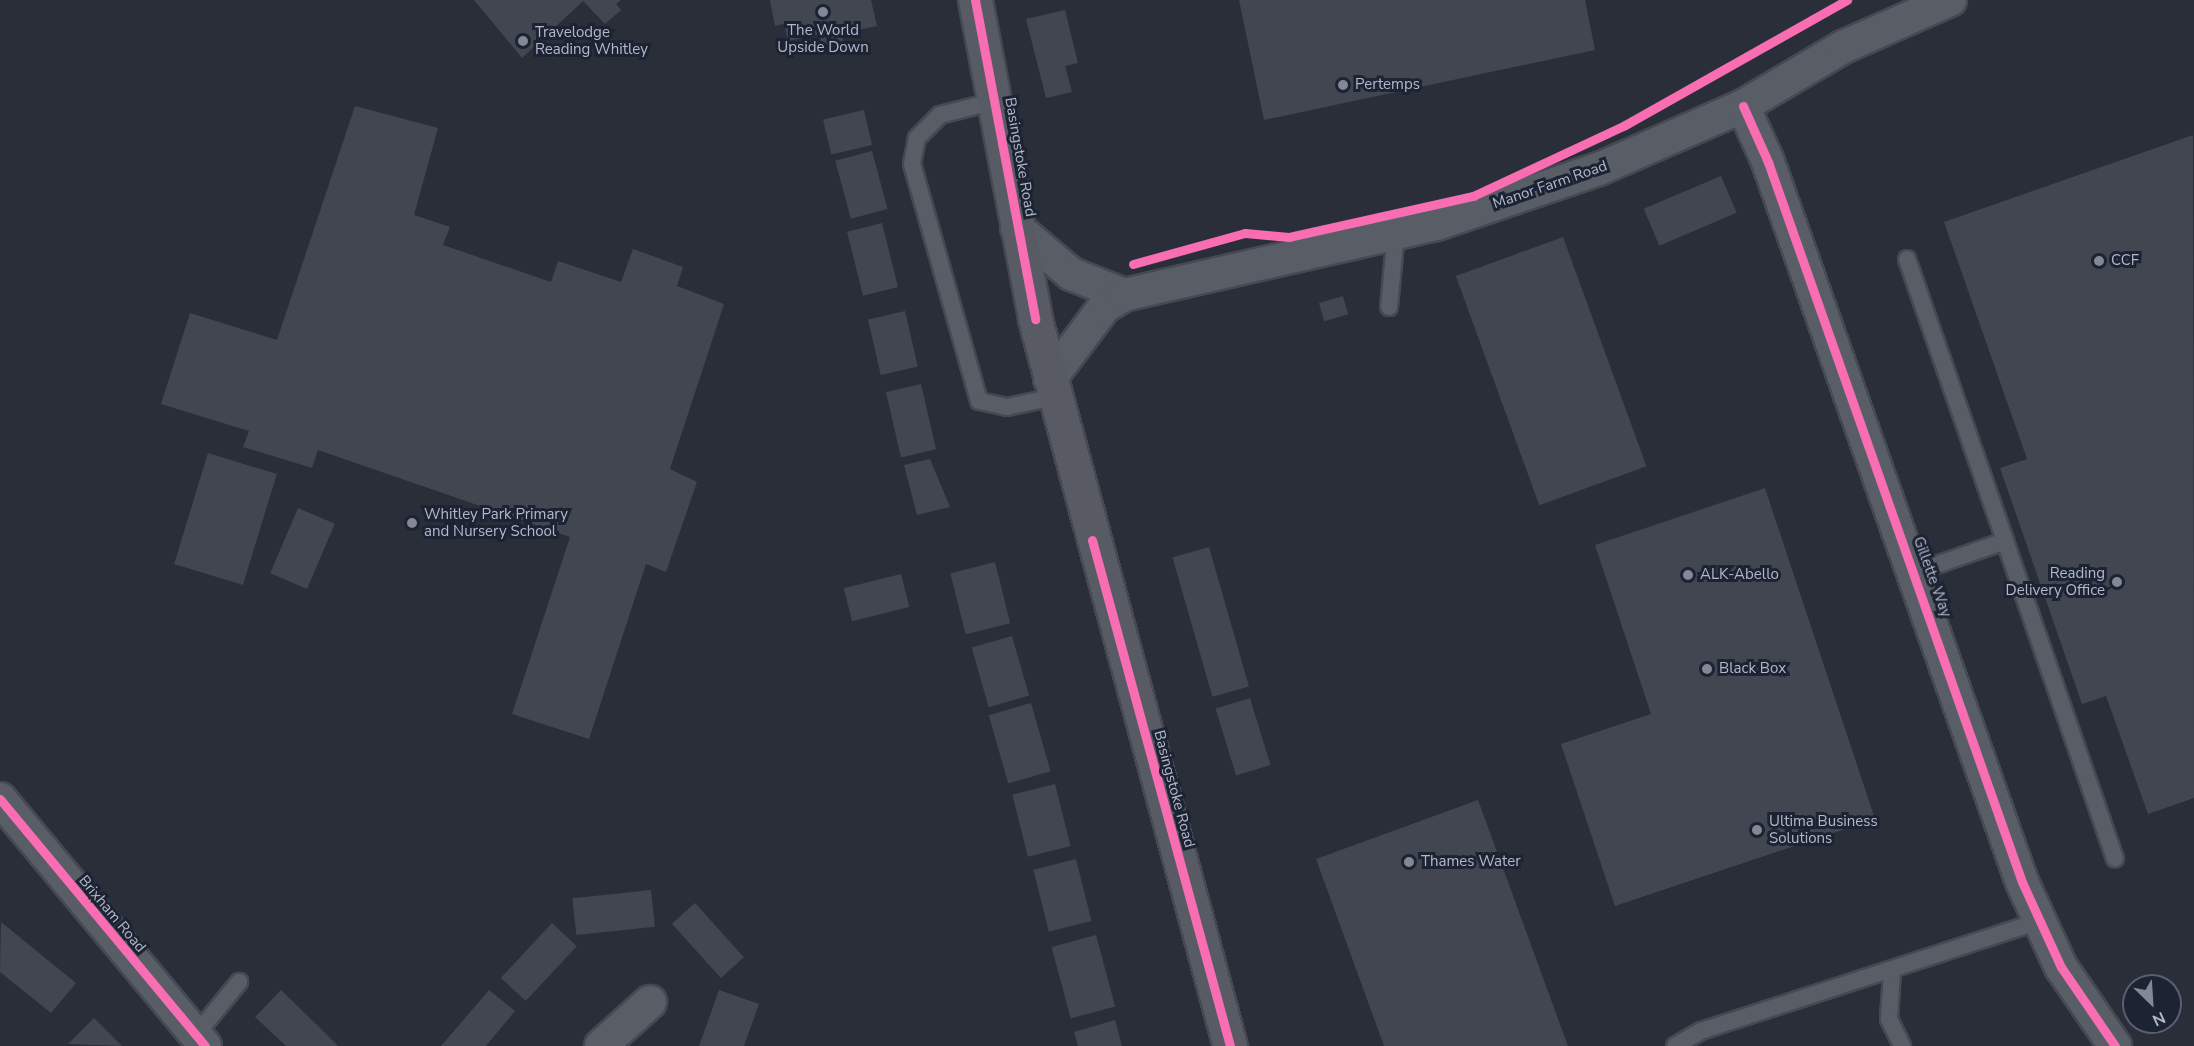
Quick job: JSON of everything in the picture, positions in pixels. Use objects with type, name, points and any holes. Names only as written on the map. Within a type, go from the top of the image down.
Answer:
[{"type":"main road","name":"Basingstoke Road","points":[[975,0],[1017,228],[1052,388],[1230,1046]]},
{"type":"street","name":"Manor Farm Road","points":[[1052,388],[1104,307],[1124,295],[1396,233],[1599,169],[1743,106],[1843,47],[1950,0]]},
{"type":"street","name":"Gillette Way","points":[[1743,106],[1916,572],[2040,921],[2061,967],[2115,1046]]},
{"type":"street","points":[[1017,228],[1071,274],[1124,295]]},
{"type":"street","name":"Brixham Road","points":[[0,799],[200,1041]]},
{"type":"street","points":[[601,1046],[650,1002]]},
{"type":"lane","points":[[995,101],[940,115],[917,138],[912,164],[979,401],[1007,407],[1052,388]]},
{"type":"lane","points":[[1389,307],[1396,233]]},
{"type":"lane","points":[[1907,259],[2115,858]]},
{"type":"lane","points":[[1916,572],[2005,541]]},
{"type":"lane","points":[[1675,1046],[1701,1031],[1892,972],[2040,921]]},
{"type":"lane","points":[[1892,972],[1889,1019],[1902,1046]]},
{"type":"lane","points":[[200,1041],[239,982]]},
{"type":"building","name":"Travelodge Reading Whitley","points":[[474,0],[621,0],[616,4],[621,10],[605,24],[583,1],[522,58]]},
{"type":"building","name":"The World Upside Down","points":[[770,0],[871,0],[877,26],[842,33],[843,41],[822,46],[820,34],[788,41],[784,24],[775,26]]},
{"type":"building","name":"Pertemps","points":[[1239,0],[1585,0],[1595,50],[1264,120]]},
{"type":"building","points":[[1065,10],[1078,63],[1065,66],[1072,92],[1046,98],[1026,19]]},
{"type":"building","points":[[355,106],[438,128],[414,215],[450,227],[443,245],[551,282],[558,261],[621,282],[633,249],[683,267],[677,286],[724,304],[670,469],[697,482],[666,572],[646,564],[589,739],[512,714],[570,537],[318,450],[312,468],[243,447],[249,431],[161,404],[190,313],[277,340]]},
{"type":"building","points":[[864,110],[872,145],[831,155],[823,119]]},
{"type":"building","points":[[2193,135],[2194,798],[2148,814],[2106,696],[2082,704],[2000,468],[2027,459],[1944,222]]},
{"type":"building","points":[[872,151],[888,209],[851,219],[835,161]]},
{"type":"building","points":[[1721,176],[1737,213],[1659,246],[1644,209]]},
{"type":"building","points":[[882,223],[898,287],[863,296],[847,232]]},
{"type":"building","points":[[1563,237],[1646,466],[1539,505],[1456,276]]},
{"type":"building","points":[[1343,296],[1348,314],[1324,321],[1319,303]]},
{"type":"building","points":[[905,311],[918,367],[881,375],[868,320]]},
{"type":"building","points":[[921,384],[936,449],[901,457],[886,392]]},
{"type":"building","points":[[208,453],[277,474],[243,585],[174,564]]},
{"type":"building","points":[[930,459],[950,507],[917,515],[904,465]]},
{"type":"building","points":[[1765,488],[1875,819],[1615,906],[1561,744],[1651,714],[1595,545]]},
{"type":"building","points":[[298,508],[335,524],[307,589],[270,573]]},
{"type":"building","points":[[1209,547],[1249,686],[1212,697],[1172,557]]},
{"type":"building","points":[[995,562],[1010,623],[966,634],[950,573]]},
{"type":"building","points":[[901,574],[909,607],[852,621],[844,588]]},
{"type":"building","points":[[1012,636],[1029,696],[989,707],[972,648]]},
{"type":"building","points":[[1250,698],[1270,765],[1236,775],[1216,709]]},
{"type":"building","points":[[1031,703],[1051,771],[1008,783],[989,715]]},
{"type":"building","points":[[1055,784],[1070,846],[1028,857],[1012,795]]},
{"type":"building","points":[[1478,800],[1568,1046],[1384,1046],[1316,859]]},
{"type":"building","points":[[1076,859],[1091,921],[1049,932],[1033,870]]},
{"type":"building","points":[[651,890],[655,927],[576,935],[572,898]]},
{"type":"building","points":[[695,903],[744,957],[721,978],[672,924]]},
{"type":"building","points":[[1,922],[76,983],[51,1013],[0,972]]},
{"type":"building","points":[[552,923],[577,946],[526,1001],[501,978]]},
{"type":"building","points":[[1096,935],[1115,1006],[1071,1018],[1052,947]]},
{"type":"building","points":[[281,990],[338,1046],[286,1046],[255,1017]]},
{"type":"building","points":[[489,990],[515,1011],[486,1046],[441,1046]]},
{"type":"building","points":[[719,990],[759,1004],[744,1046],[699,1046]]},
{"type":"building","points":[[94,1018],[122,1046],[68,1044]]},
{"type":"building","points":[[1115,1020],[1122,1046],[1078,1046],[1074,1032]]},
{"type":"cycle path","points":[[975,0],[1035,319]]},
{"type":"cycle path","points":[[1133,264],[1245,233],[1289,237],[1473,196],[1625,125],[1847,0]]},
{"type":"cycle path","points":[[1743,106],[1768,162],[2022,882],[2061,967],[2115,1046]]},
{"type":"cycle path","points":[[1092,540],[1230,1046]]},
{"type":"cycle path","points":[[0,799],[205,1046]]},
{"type":"place","name":"The World Upside Down","points":[[823,12]]},
{"type":"place","name":"Travelodge Reading Whitley","points":[[523,41]]},
{"type":"place","name":"Pertemps","points":[[1343,85]]},
{"type":"place","name":"CCF","points":[[2099,261]]},
{"type":"place","name":"Whitley Park Primary and Nursery School","points":[[412,523]]},
{"type":"place","name":"ALK-Abello","points":[[1688,575]]},
{"type":"place","name":"Reading Delivery Office","points":[[2117,582]]},
{"type":"place","name":"Black Box","points":[[1707,669]]},
{"type":"place","name":"Ultima Business Solutions","points":[[1757,830]]},
{"type":"place","name":"Thames Water","points":[[1409,862]]}]
